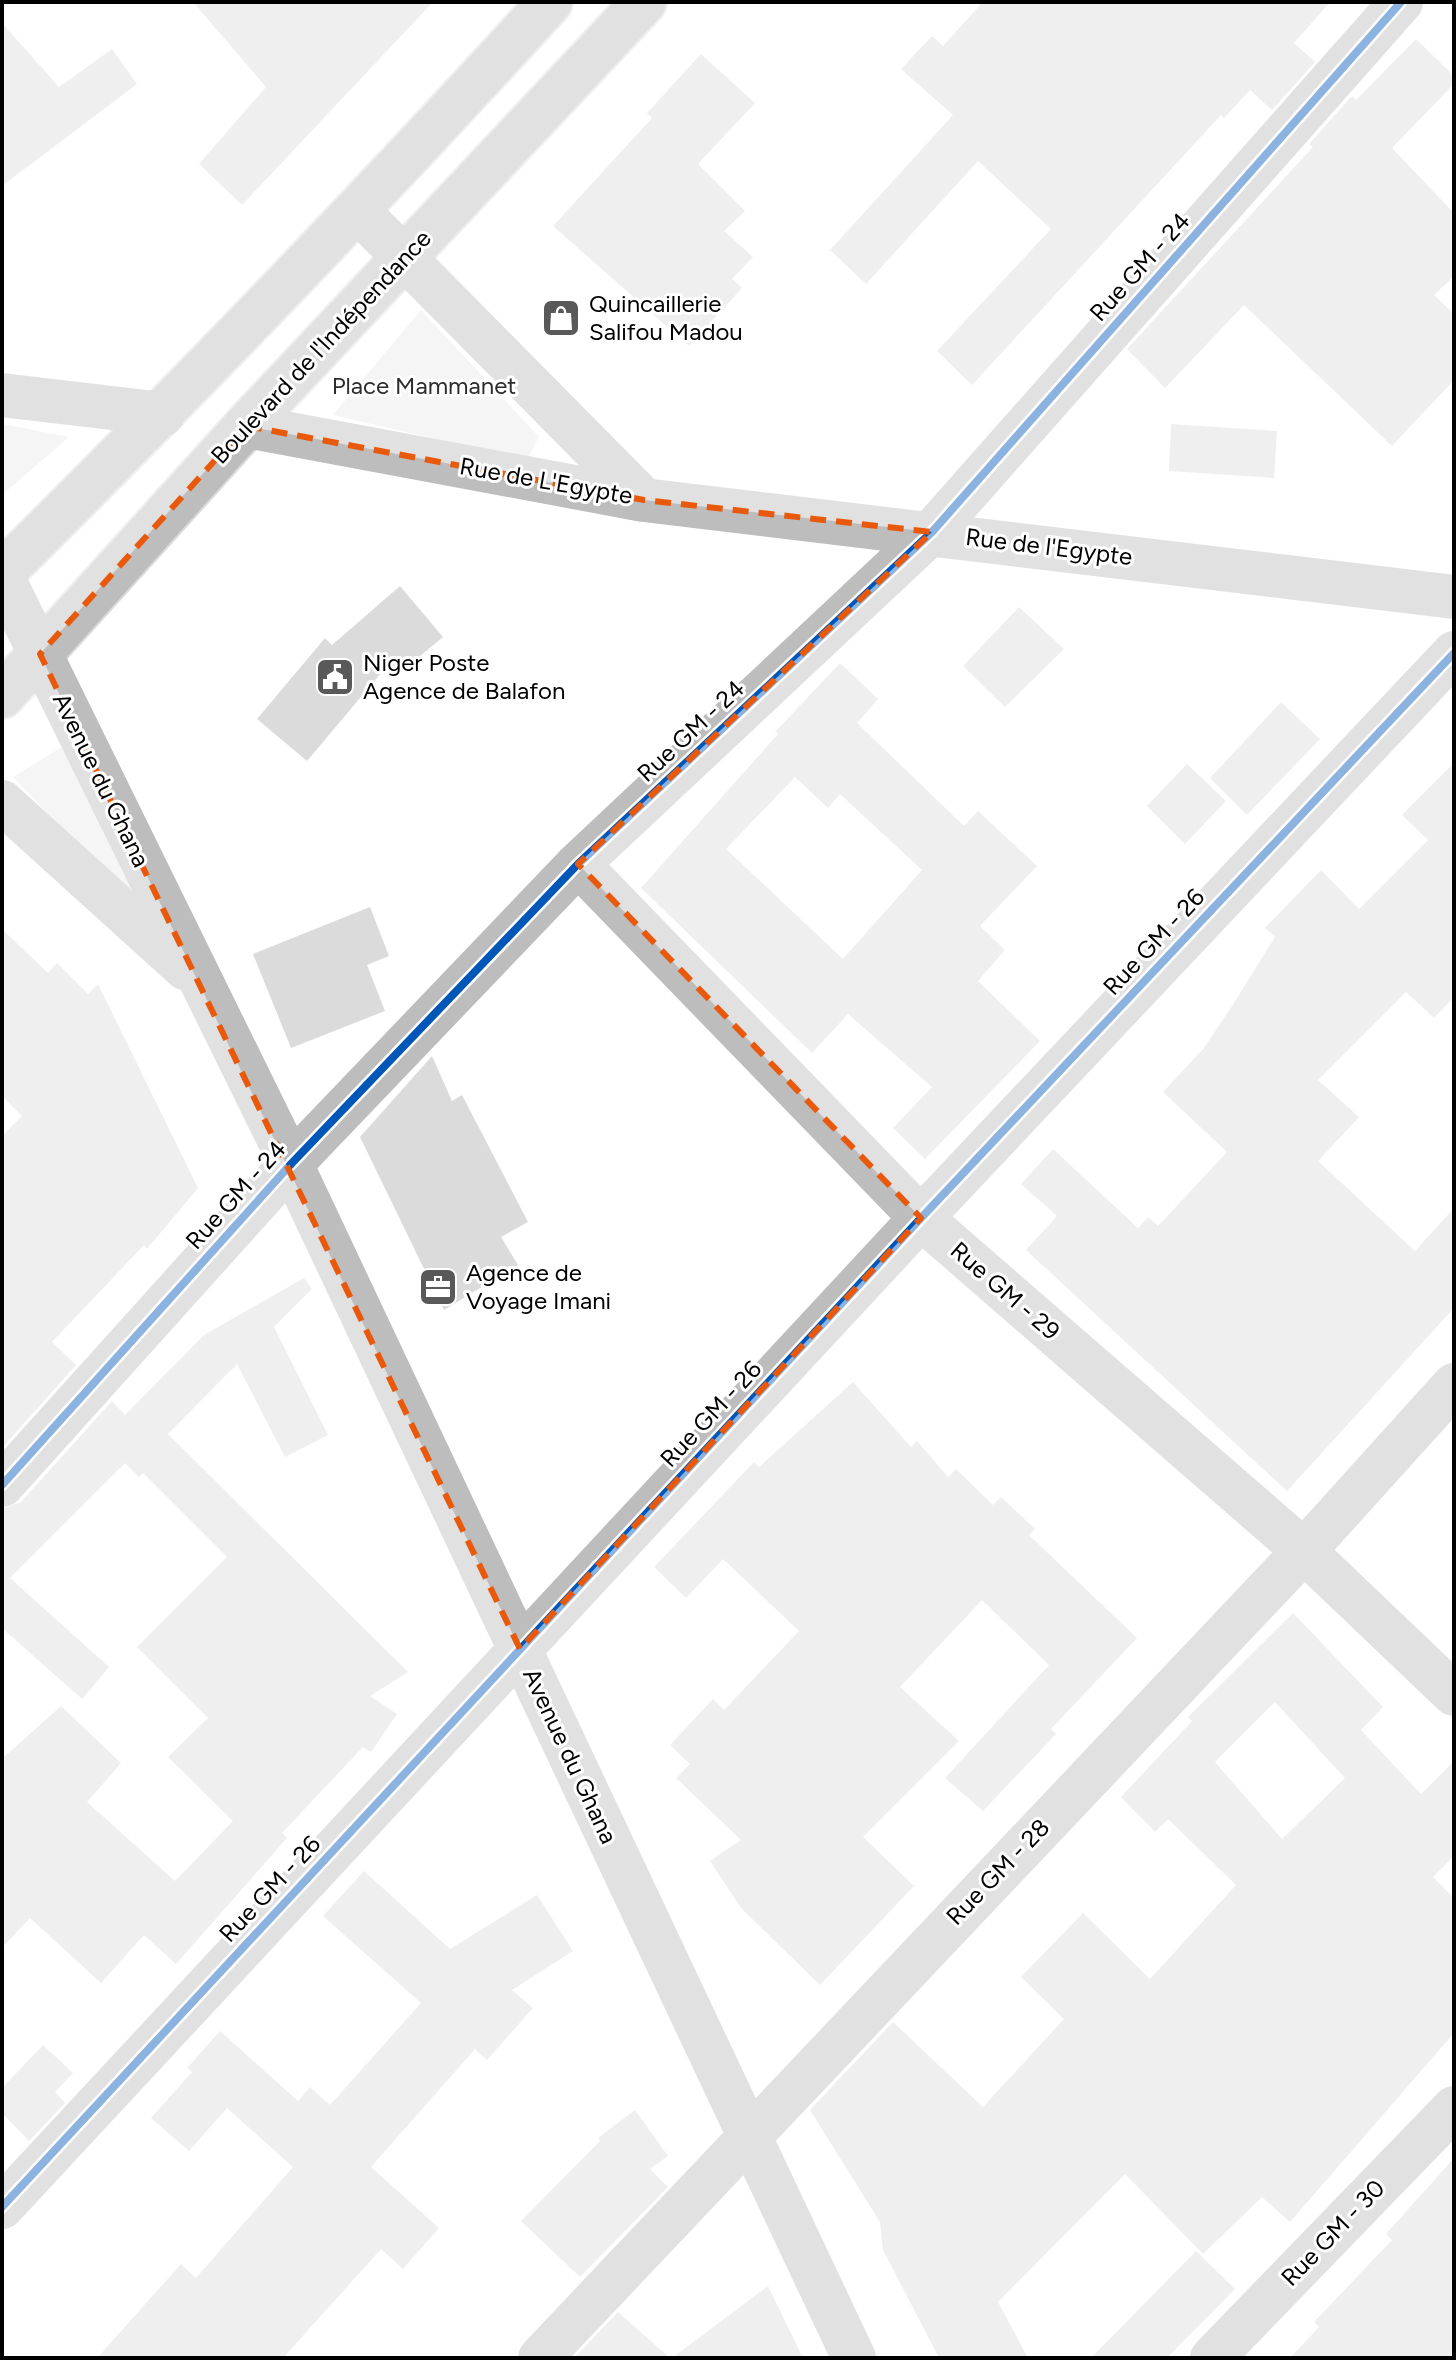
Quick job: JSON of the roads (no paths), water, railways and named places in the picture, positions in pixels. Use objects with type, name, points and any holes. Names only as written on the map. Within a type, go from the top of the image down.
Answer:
[{"type":"street","points":[[2,574],[359,212],[550,2]]},
{"type":"street","name":"Boulevard de l'Indépendance","points":[[2,696],[246,426],[644,2]]},
{"type":"street","name":"Rue GM - 24","points":[[2,1485],[291,1164],[578,864],[932,532],[1401,2]]},
{"type":"street","name":"Rue de L'Egypte","points":[[359,212],[644,500]]},
{"type":"street","points":[[2,395],[163,414]]},
{"type":"street","name":"Rue de L'Egypte","points":[[246,426],[644,500]]},
{"type":"street","name":"Rue de l'Egypte","points":[[644,500],[932,532],[1454,597]]},
{"type":"street","name":"Avenue du Ghana","points":[[2,574],[291,1164],[854,2358]]},
{"type":"street","name":"Rue GM - 26","points":[[2,2207],[921,1218],[1454,653]]},
{"type":"street","name":"Avenue du Ghana","points":[[2,802],[202,983]]},
{"type":"street","name":"Rue GM - 29","points":[[578,864],[921,1218],[1304,1551],[1454,1694]]},
{"type":"street","name":"Rue GM - 28","points":[[540,2358],[1304,1551],[1454,1385]]},
{"type":"street","name":"Rue GM - 30","points":[[1212,2358],[1454,2108]]},
{"type":"place","name":"Quincaillerie Salifou Madou","points":[[561,318]]},
{"type":"place","name":"Niger Poste Agence de Balafon","points":[[335,677]]},
{"type":"place","name":"Agence de Voyage Imani","points":[[438,1287]]},
{"type":"park label","name":"Place Mammanet","points":[[424,386]]}]
